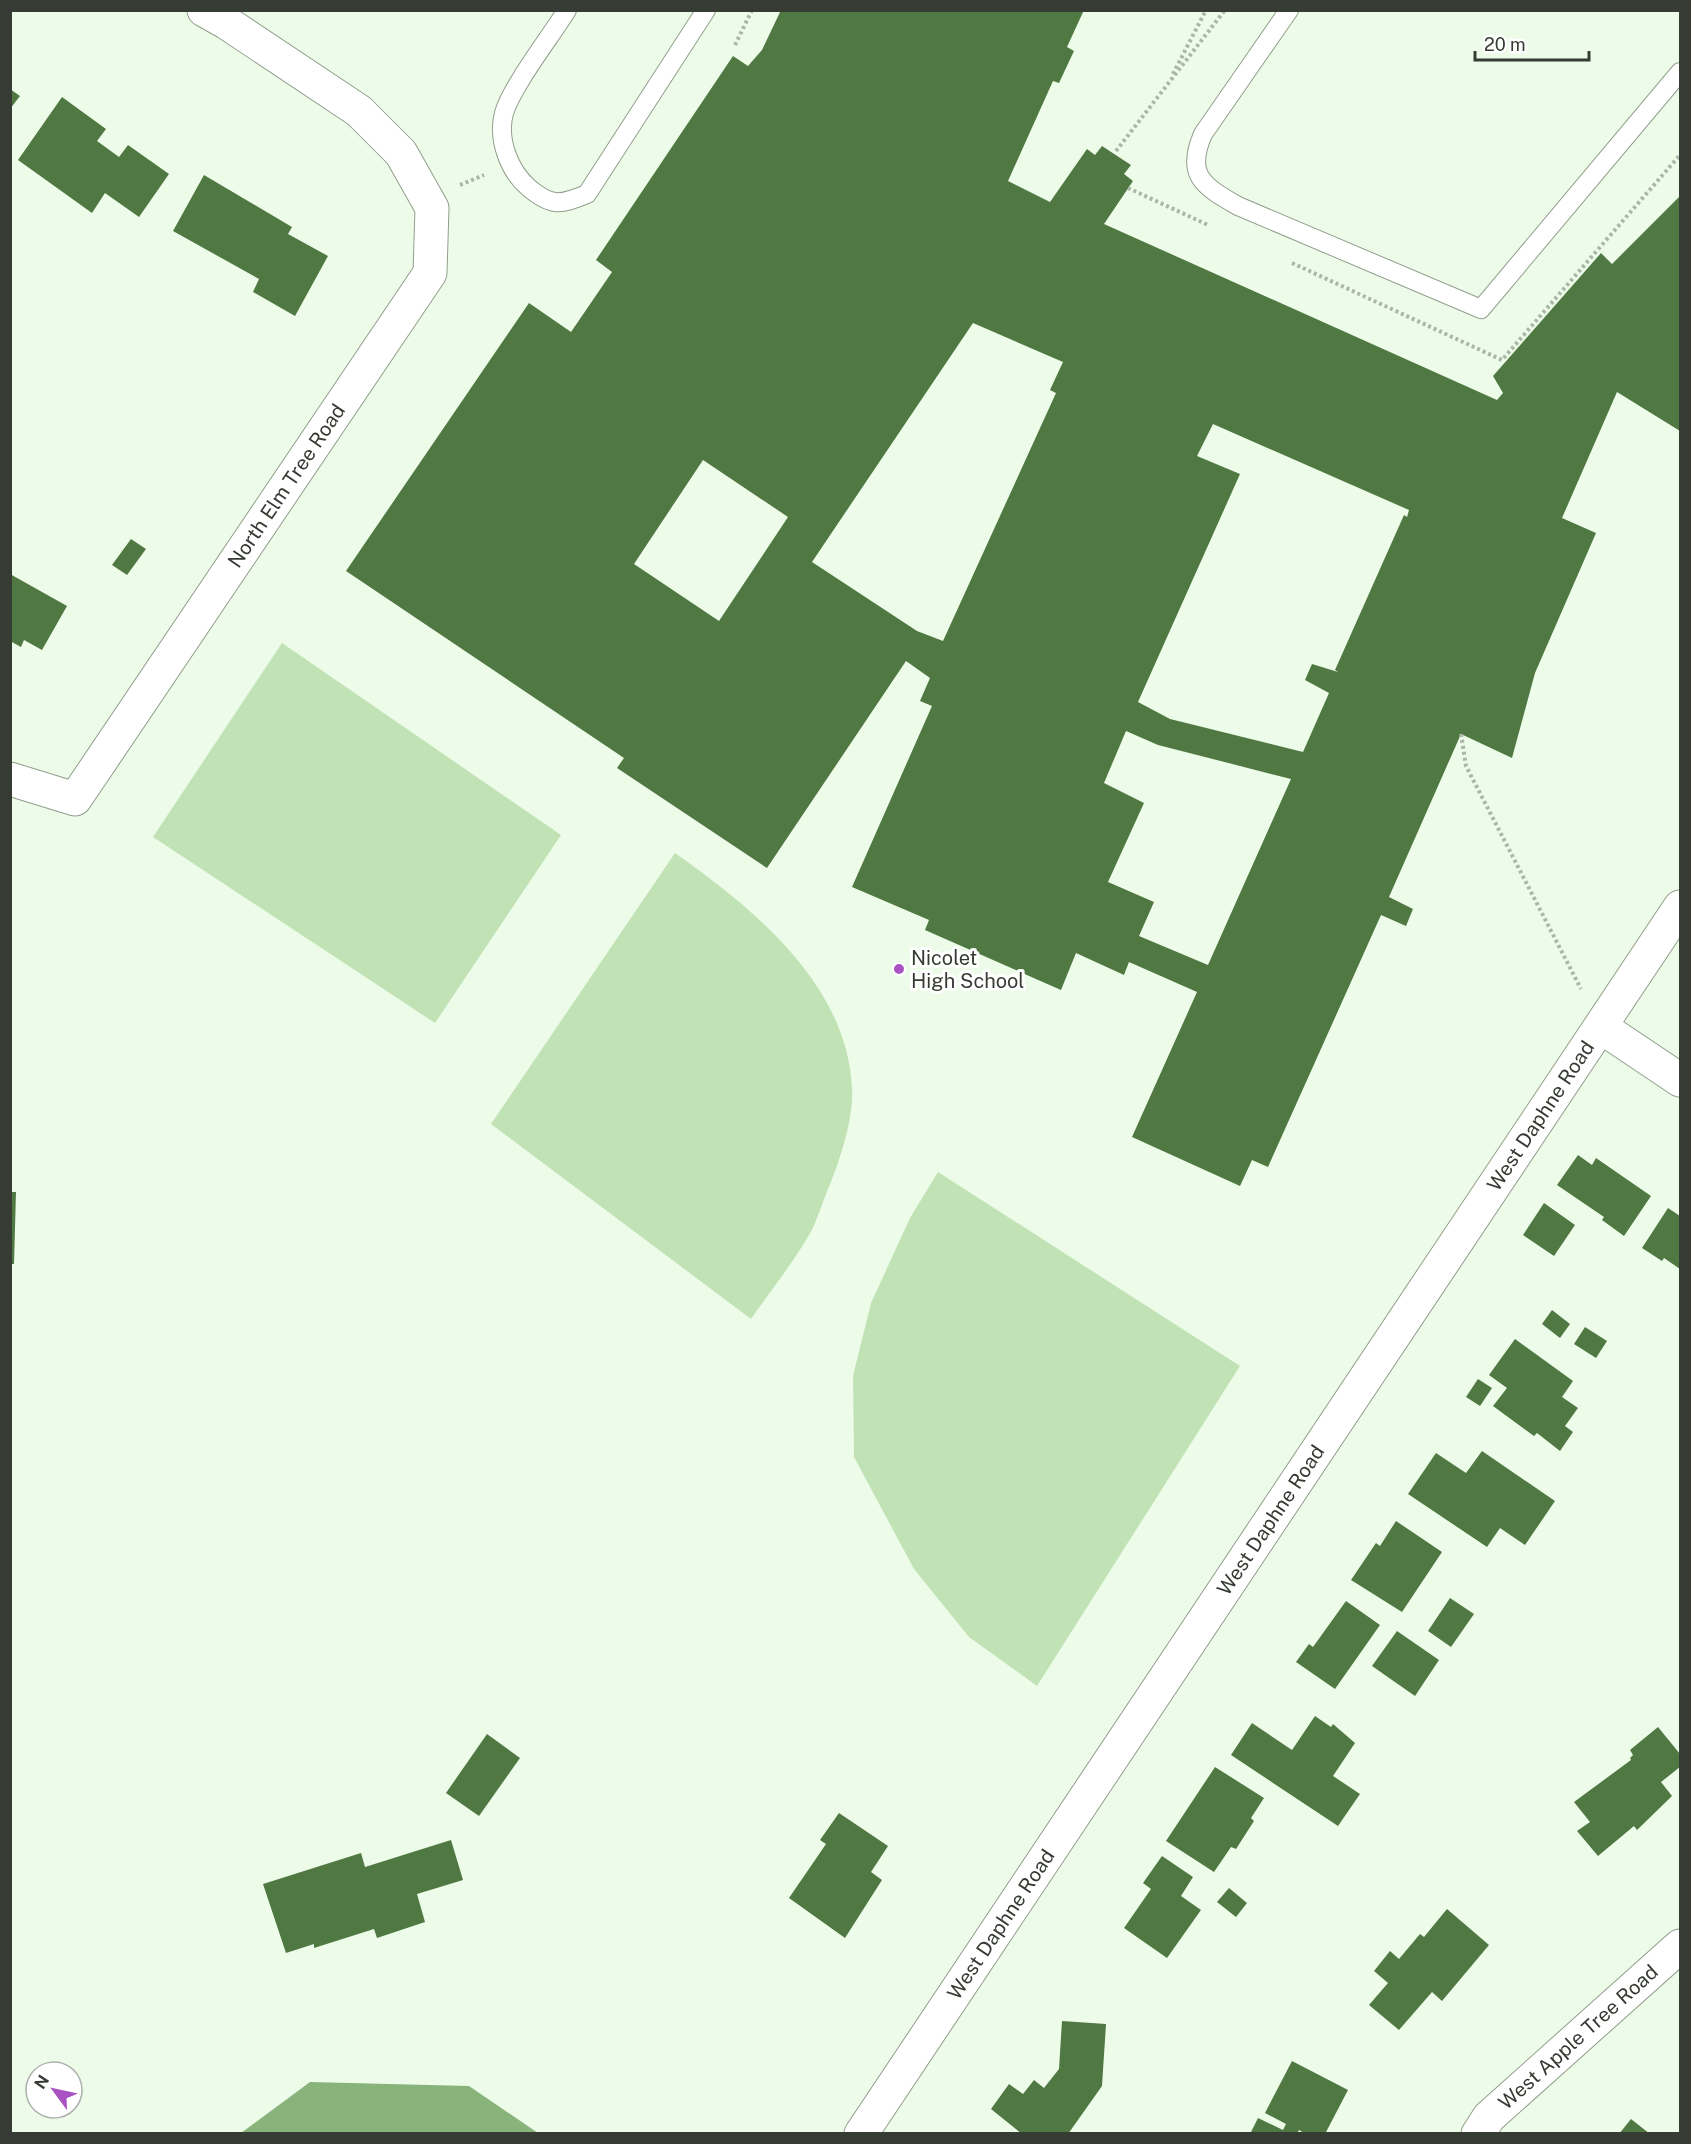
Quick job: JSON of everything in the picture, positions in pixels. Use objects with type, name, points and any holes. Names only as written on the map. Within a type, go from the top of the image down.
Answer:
[{"type":"street","name":"North Elm Tree Road","points":[[10,779],[75,799],[430,273],[432,208],[401,153],[359,111],[204,10]]},
{"type":"street","name":"West Daphne Road","points":[[861,2133],[1680,907]]},
{"type":"street","points":[[1601,1027],[1680,1080]]},
{"type":"street","name":"West Apple Tree Road","points":[[1478,2133],[1490,2117],[1680,1946]]},
{"type":"lane","points":[[567,10],[504,113],[503,145],[518,178],[548,202],[565,203],[587,194],[706,10]]},
{"type":"lane","points":[[1288,10],[1203,134],[1194,155],[1198,174],[1214,192],[1238,206],[1481,309],[1680,72]]},
{"type":"path","points":[[735,45],[752,10]]},
{"type":"path","points":[[1168,83],[1206,10]]},
{"type":"path","points":[[1116,151],[1225,10]]},
{"type":"path","points":[[426,198],[512,165]]},
{"type":"path","points":[[1461,734],[1466,766],[1601,1027]]},
{"type":"shaded area","points":[[282,643],[561,835],[435,1023],[153,837]]},
{"type":"shaded area","points":[[675,853],[735,898],[791,953],[815,983],[834,1016],[846,1051],[852,1101],[848,1128],[835,1170],[809,1235],[751,1319],[491,1124]]},
{"type":"shaded area","points":[[938,1172],[1240,1366],[1037,1686],[969,1637],[914,1569],[854,1457],[853,1376],[871,1303],[910,1218]]},
{"type":"shaded area","points":[[310,2082],[469,2086],[538,2133],[241,2133]]},
{"type":"building","points":[[781,10],[1084,10],[1067,47],[1074,51],[1059,83],[1053,81],[1008,181],[1050,202],[1087,149],[1095,155],[1102,146],[1131,165],[1124,174],[1133,181],[1104,224],[1497,400],[1503,393],[1493,376],[1601,253],[1612,264],[1680,196],[1680,431],[1617,392],[1562,518],[1596,533],[1535,673],[1512,758],[1461,734],[1389,897],[1413,909],[1406,926],[1381,915],[1268,1167],[1252,1160],[1240,1186],[1132,1137],[1197,992],[1129,962],[1124,975],[1076,953],[1061,990],[925,930],[929,920],[852,887],[932,706],[920,701],[930,678],[906,661],[767,868],[617,768],[624,758],[346,571],[529,303],[571,332],[612,272],[596,260],[733,56],[748,66],[762,50]],"holes":[[[973,323],[1063,362],[1050,390],[1056,393],[943,641],[917,631],[812,562]],[[1213,424],[1409,510],[1407,517],[1404,515],[1335,670],[1338,672],[1312,664],[1305,680],[1329,693],[1303,752],[1170,719],[1138,702],[1240,474],[1197,456]],[[703,460],[788,517],[719,621],[634,564]],[[1126,731],[1158,745],[1291,779],[1208,965],[1139,936],[1154,902],[1108,882],[1144,803],[1104,783]]]},
{"type":"building","points":[[10,89],[20,96],[10,109]]},
{"type":"building","points":[[62,97],[106,129],[97,141],[119,157],[128,145],[169,174],[139,217],[105,193],[92,213],[18,160]]},
{"type":"building","points":[[204,175],[292,227],[288,234],[328,256],[295,316],[253,292],[259,279],[173,231]]},
{"type":"building","points":[[131,539],[146,549],[127,575],[112,565]]},
{"type":"building","points":[[10,574],[67,606],[42,650],[24,640],[21,647],[10,641]]},
{"type":"building","points":[[1578,1155],[1592,1165],[1596,1158],[1651,1196],[1624,1236],[1602,1220],[1604,1217],[1557,1185]]},
{"type":"building","points":[[10,1192],[16,1192],[14,1264],[10,1264]]},
{"type":"building","points":[[1544,1203],[1575,1225],[1554,1256],[1523,1235]]},
{"type":"building","points":[[1668,1208],[1680,1216],[1680,1269],[1664,1258],[1662,1261],[1642,1248]]},
{"type":"building","points":[[1552,1310],[1570,1324],[1560,1338],[1542,1324]]},
{"type":"building","points":[[1585,1327],[1607,1341],[1596,1358],[1574,1344]]},
{"type":"building","points":[[1515,1339],[1573,1381],[1562,1397],[1578,1408],[1565,1426],[1573,1432],[1560,1451],[1537,1433],[1534,1436],[1493,1406],[1507,1388],[1489,1375]]},
{"type":"building","points":[[1478,1379],[1492,1388],[1480,1406],[1466,1397]]},
{"type":"building","points":[[1482,1451],[1555,1501],[1525,1545],[1500,1528],[1487,1547],[1408,1494],[1436,1453],[1466,1473]]},
{"type":"building","points":[[1396,1521],[1442,1552],[1402,1612],[1351,1580],[1376,1543],[1380,1546]]},
{"type":"building","points":[[1450,1598],[1474,1614],[1451,1647],[1428,1631]]},
{"type":"building","points":[[1346,1601],[1380,1625],[1335,1689],[1296,1662],[1309,1644],[1313,1647]]},
{"type":"building","points":[[1397,1631],[1439,1660],[1415,1696],[1372,1666]]},
{"type":"building","points":[[1315,1716],[1331,1727],[1333,1724],[1355,1743],[1333,1776],[1360,1794],[1338,1826],[1231,1755],[1252,1723],[1292,1750]]},
{"type":"building","points":[[1658,1727],[1680,1754],[1680,1767],[1661,1782],[1672,1796],[1637,1830],[1634,1826],[1598,1856],[1577,1831],[1590,1822],[1574,1802],[1631,1760],[1633,1755],[1630,1750]]},
{"type":"building","points":[[487,1734],[520,1758],[479,1816],[446,1793]]},
{"type":"building","points":[[1215,1767],[1264,1798],[1251,1818],[1254,1821],[1236,1849],[1231,1847],[1214,1872],[1166,1841]]},
{"type":"building","points":[[839,1813],[888,1846],[871,1872],[882,1880],[845,1938],[789,1898],[826,1844],[820,1840]]},
{"type":"building","points":[[451,1840],[463,1880],[417,1894],[425,1922],[377,1938],[374,1929],[314,1948],[314,1944],[286,1953],[263,1884],[361,1853],[365,1867]]},
{"type":"building","points":[[1162,1856],[1193,1877],[1181,1896],[1201,1910],[1167,1958],[1124,1928],[1151,1889],[1143,1883]]},
{"type":"building","points":[[1229,1888],[1247,1903],[1236,1917],[1217,1902]]},
{"type":"building","points":[[1447,1909],[1489,1945],[1442,2001],[1432,1992],[1399,2030],[1369,2005],[1388,1983],[1374,1971],[1390,1951],[1399,1959],[1420,1934],[1424,1937]]},
{"type":"building","points":[[1062,2021],[1106,2024],[1102,2086],[1068,2134],[1022,2134],[991,2109],[1009,2084],[1023,2094],[1034,2080],[1044,2088],[1059,2069]]},
{"type":"building","points":[[1292,2061],[1348,2090],[1325,2134],[1306,2134],[1299,2130],[1297,2134],[1250,2134],[1258,2118],[1283,2130],[1286,2124],[1265,2113]]},
{"type":"building","points":[[1631,2119],[1650,2134],[1619,2134]]},
{"type":"place","name":"Nicolet High School","points":[[899,969]]}]
